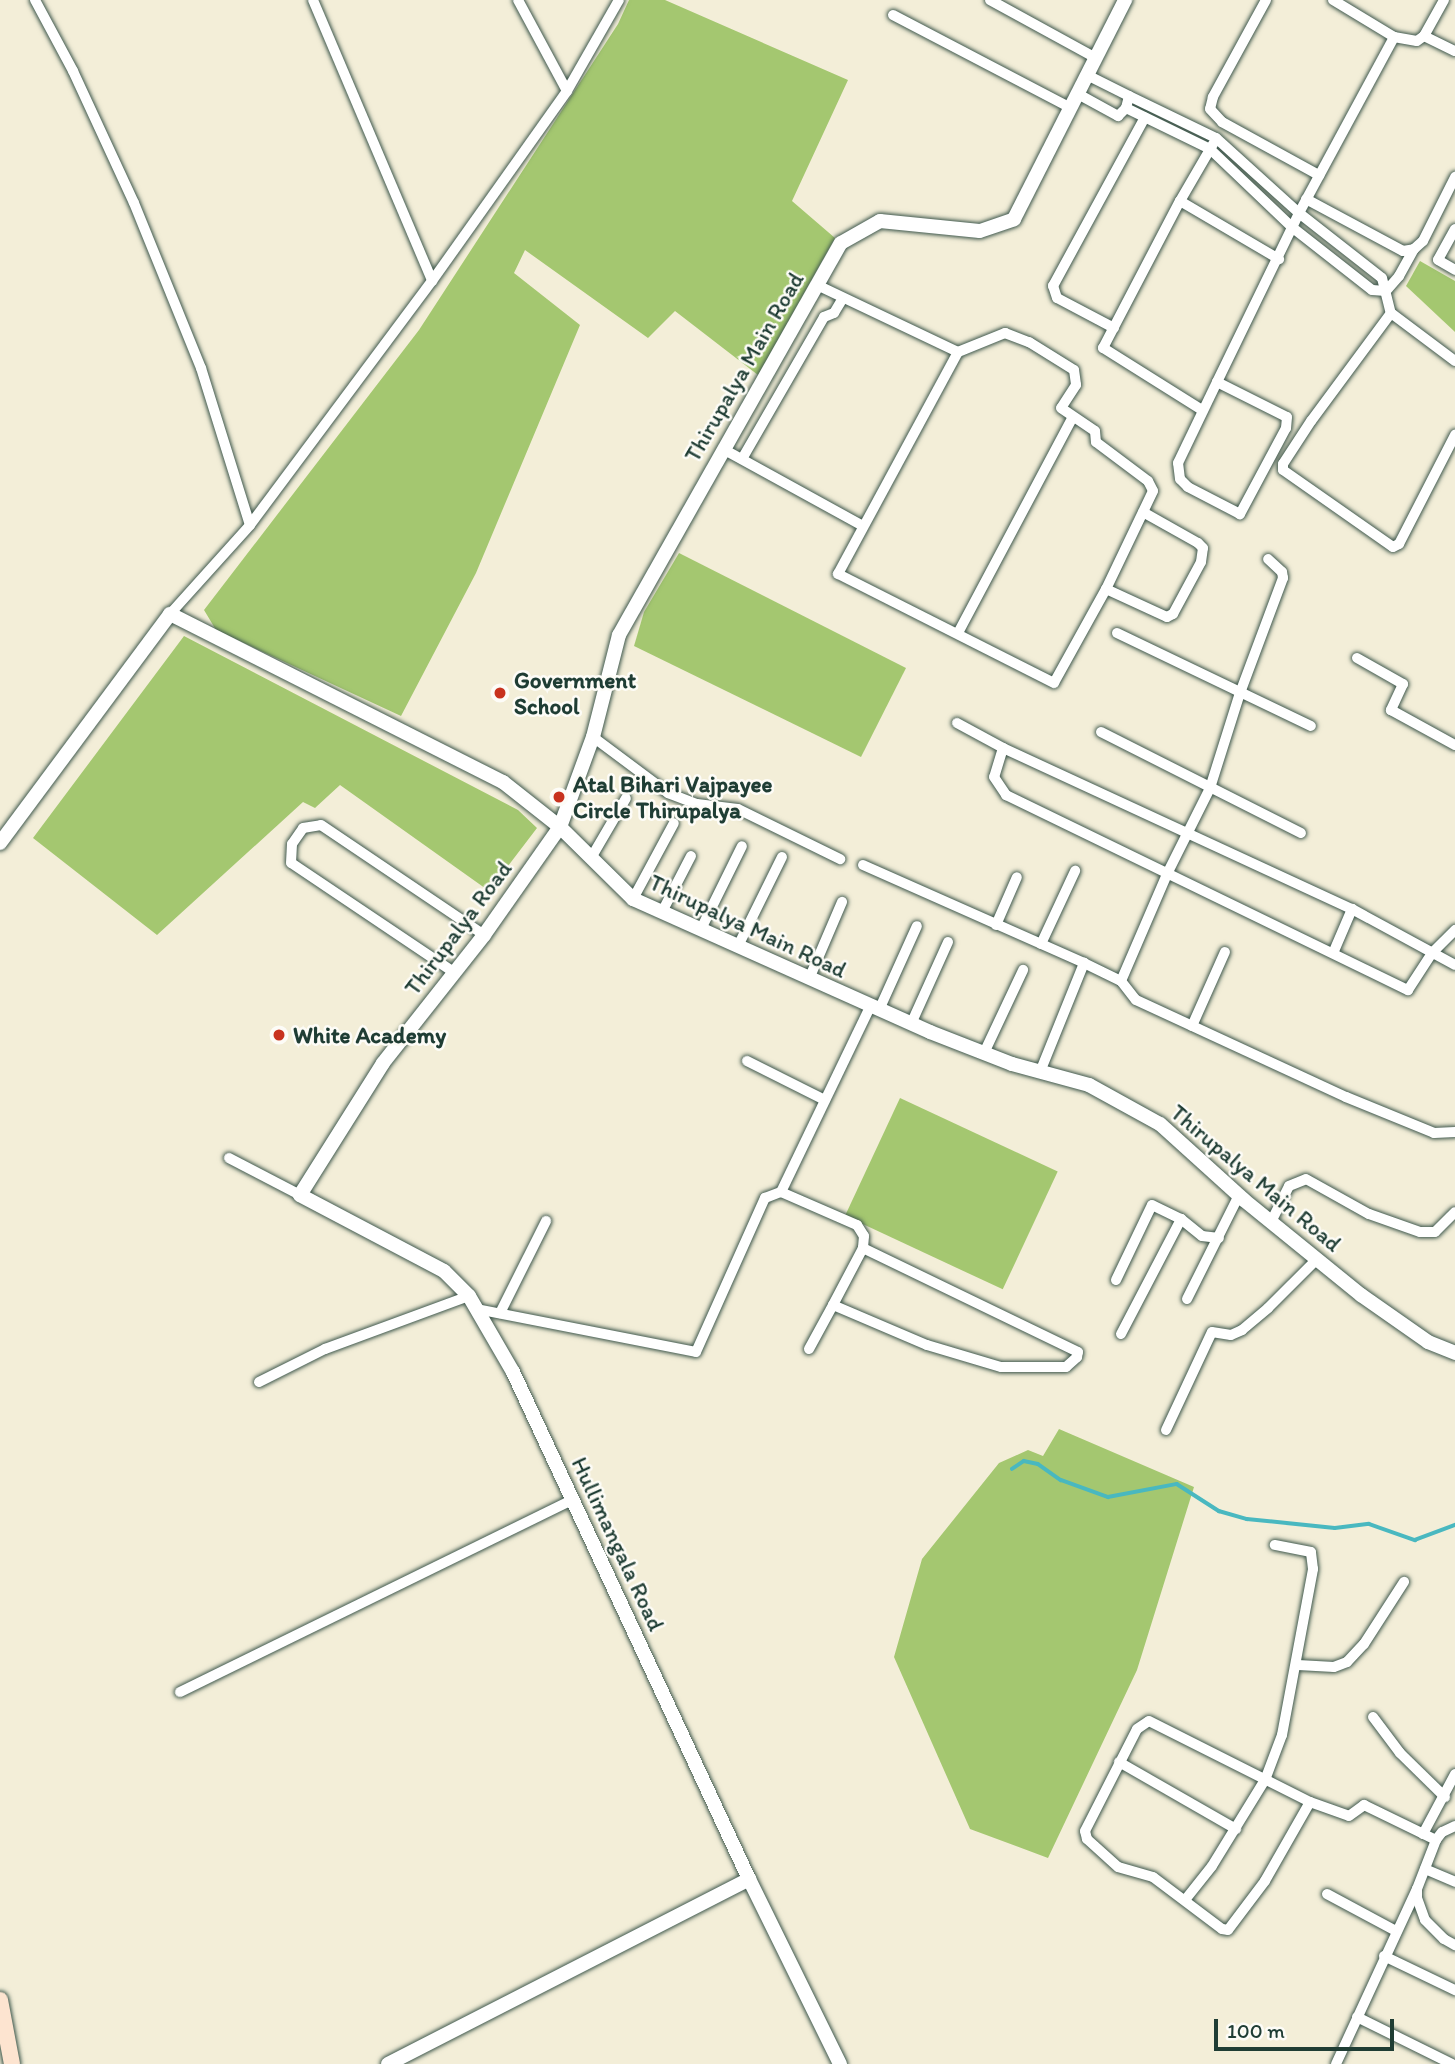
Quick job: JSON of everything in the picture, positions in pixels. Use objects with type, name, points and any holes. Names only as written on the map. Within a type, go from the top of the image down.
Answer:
[{"type":"main road","points":[[0,2000],[12,2064]]},
{"type":"street","points":[[35,0],[73,71],[134,204],[201,368],[250,525]]},
{"type":"street","points":[[313,0],[432,281]]},
{"type":"street","points":[[518,0],[567,91]]},
{"type":"street","points":[[0,843],[170,614],[250,525],[432,281],[567,91],[619,0]]},
{"type":"street","points":[[990,0],[1096,58]]},
{"type":"street","name":"Thirupalya Main Road","points":[[1125,0],[1014,219],[980,230],[880,222],[841,243],[619,635],[593,737],[560,827],[633,899],[702,927],[809,979],[911,1024],[984,1053],[1089,1085],[1160,1124],[1315,1260],[1428,1342],[1455,1353]]},
{"type":"street","points":[[1266,0],[1213,97],[1210,109],[1222,122],[1319,175]]},
{"type":"street","points":[[1333,0],[1354,5],[1394,37],[1417,41],[1424,36],[1444,0]]},
{"type":"street","points":[[893,15],[1071,108]]},
{"type":"street","points":[[1424,36],[1455,51]]},
{"type":"street","points":[[1217,382],[1287,417],[1286,428],[1240,514],[1188,487],[1180,479],[1178,463],[1202,410],[1279,259],[1298,213],[1394,37]]},
{"type":"street","points":[[1087,75],[1216,138],[1298,213],[1382,278],[1391,313],[1455,361]]},
{"type":"street","points":[[1078,94],[1118,116],[1126,108],[1129,96]]},
{"type":"street","points":[[1126,108],[1210,149],[1293,228],[1372,290],[1386,291]]},
{"type":"street","points":[[1114,328],[1057,298],[1053,286],[1145,117]]},
{"type":"street","points":[[1202,410],[1103,348],[1216,138],[1222,122]]},
{"type":"street","points":[[1386,291],[1399,276],[1414,249],[1423,241],[1455,177]]},
{"type":"street","points":[[1306,199],[1403,251],[1414,249]]},
{"type":"street","points":[[1180,201],[1279,259]]},
{"type":"street","points":[[1455,229],[1437,260],[1455,270]]},
{"type":"street","points":[[817,285],[958,352]]},
{"type":"street","points":[[742,459],[824,317],[834,313],[843,298]]},
{"type":"street","points":[[1391,313],[1311,421],[1283,464],[1283,470],[1393,547],[1397,546],[1455,435]]},
{"type":"street","points":[[1005,333],[1029,342],[1074,370],[1076,385],[1061,408],[1095,430],[1096,442],[1148,481],[1152,495],[1106,589],[1054,683],[838,574],[958,352],[1005,333]]},
{"type":"street","points":[[958,634],[1073,417]]},
{"type":"street","points":[[723,449],[863,526]]},
{"type":"street","points":[[1106,589],[1167,617],[1173,614],[1201,562],[1203,548],[1198,543],[1143,512]]},
{"type":"street","points":[[1121,981],[1168,872],[1210,788],[1240,693],[1283,578],[1282,572],[1268,559]]},
{"type":"street","points":[[170,614],[503,782],[560,827]]},
{"type":"street","points":[[1117,633],[1311,726]]},
{"type":"street","points":[[1357,658],[1403,684],[1391,710],[1455,745]]},
{"type":"street","points":[[957,723],[1003,748],[1352,909],[1455,965]]},
{"type":"street","points":[[1101,732],[1301,833]]},
{"type":"street","points":[[593,737],[668,793],[697,804],[738,809],[840,859]]},
{"type":"street","points":[[1003,748],[994,777],[1006,795],[1334,951],[1408,990],[1433,953],[1455,930]]},
{"type":"street","points":[[591,858],[626,798]]},
{"type":"street","points":[[633,899],[674,823]]},
{"type":"street","points":[[455,973],[291,863],[292,845],[303,828],[321,825],[484,935]]},
{"type":"street","name":"Thirupalya Road","points":[[300,1195],[383,1063],[484,935],[560,827]]},
{"type":"street","points":[[702,927],[741,846]]},
{"type":"street","points":[[662,912],[691,856]]},
{"type":"street","points":[[739,944],[782,858]]},
{"type":"street","points":[[863,866],[1084,963],[1121,981],[1136,1000],[1192,1026],[1434,1133],[1455,1132]]},
{"type":"street","points":[[1041,944],[1075,871]]},
{"type":"street","points":[[996,925],[1017,877]]},
{"type":"street","points":[[809,979],[842,902]]},
{"type":"street","points":[[1334,951],[1352,909]]},
{"type":"street","points":[[477,1309],[696,1352],[765,1198],[781,1192],[825,1100],[917,926]]},
{"type":"street","points":[[911,1024],[948,942]]},
{"type":"street","points":[[1192,1026],[1225,952]]},
{"type":"street","points":[[1040,1072],[1084,963]]},
{"type":"street","points":[[984,1053],[1023,970]]},
{"type":"street","points":[[747,1061],[825,1100]]},
{"type":"street","name":"Hullimangala Road","points":[[229,1158],[444,1271],[469,1296],[513,1372],[749,1879],[840,2064]]},
{"type":"street","points":[[1271,1222],[1289,1186],[1299,1179],[1313,1181],[1370,1214],[1420,1232],[1435,1232],[1455,1212]]},
{"type":"street","points":[[781,1192],[857,1225],[864,1236],[863,1248],[809,1349]]},
{"type":"street","points":[[1187,1299],[1239,1195]]},
{"type":"street","points":[[1116,1280],[1152,1205],[1181,1219],[1202,1236],[1219,1238]]},
{"type":"street","points":[[1121,1334],[1181,1219]]},
{"type":"street","points":[[500,1313],[545,1221]]},
{"type":"street","points":[[833,1305],[927,1345],[1001,1367],[1066,1367],[1077,1357],[1078,1352],[863,1248]]},
{"type":"street","points":[[1166,1430],[1212,1332],[1231,1335],[1242,1330],[1268,1308],[1315,1260]]},
{"type":"street","points":[[259,1382],[326,1349],[469,1296]]},
{"type":"street","points":[[180,1692],[572,1500]]},
{"type":"street","points":[[1185,1900],[1236,1829],[1265,1780],[1282,1735],[1298,1665],[1313,1569],[1311,1552],[1275,1545]]},
{"type":"street","points":[[1298,1665],[1334,1667],[1347,1662],[1364,1644],[1404,1582]]},
{"type":"street","points":[[1373,1717],[1400,1753],[1445,1797]]},
{"type":"street","points":[[1310,1802],[1265,1881],[1233,1926],[1222,1929],[1150,1875],[1122,1870],[1087,1839],[1087,1823],[1119,1762],[1137,1729],[1149,1721],[1310,1802],[1349,1816],[1364,1805],[1436,1840]]},
{"type":"street","points":[[1119,1762],[1236,1829]]},
{"type":"street","points":[[1423,1834],[1455,1774]]},
{"type":"street","points":[[1336,2064],[1417,1889],[1436,1840],[1442,1832],[1455,1826]]},
{"type":"street","points":[[1425,1869],[1455,1882]]},
{"type":"street","points":[[388,2064],[749,1879]]},
{"type":"street","points":[[1417,1889],[1418,1905],[1425,1920],[1444,1939],[1455,1945]]},
{"type":"street","points":[[1327,1894],[1396,1931]]},
{"type":"street","points":[[1384,1956],[1455,1990]]},
{"type":"street","points":[[1357,2017],[1452,2064]]},
{"type":"green space","points":[[629,0],[665,0],[848,80],[792,201],[835,238],[758,375],[675,311],[648,338],[525,250],[514,273],[580,325],[476,573],[401,716],[216,630],[204,610],[419,330],[618,24]]},
{"type":"green space","points":[[1420,261],[1455,281],[1455,332],[1406,286]]},
{"type":"green space","points":[[679,553],[906,668],[861,757],[634,646],[644,612]]},
{"type":"green space","points":[[184,636],[518,810],[537,828],[489,891],[340,785],[315,808],[303,802],[157,935],[33,838]]},
{"type":"green space","points":[[900,1098],[1058,1172],[1003,1289],[845,1216]]},
{"type":"green space","points":[[1059,1429],[1194,1487],[1137,1670],[1048,1858],[970,1829],[894,1657],[922,1559],[999,1463],[1028,1450],[1043,1456]]},
{"type":"waterway","points":[[1012,1469],[1024,1461],[1038,1464],[1061,1480],[1108,1497],[1177,1484],[1219,1511],[1247,1519],[1335,1528],[1369,1524],[1415,1540],[1455,1525]]},
{"type":"place","name":"Government School","points":[[500,693]]},
{"type":"place","name":"Atal Bihari Vajpayee Circle Thirupalya","points":[[559,797]]},
{"type":"place","name":"White Academy","points":[[279,1035]]}]
